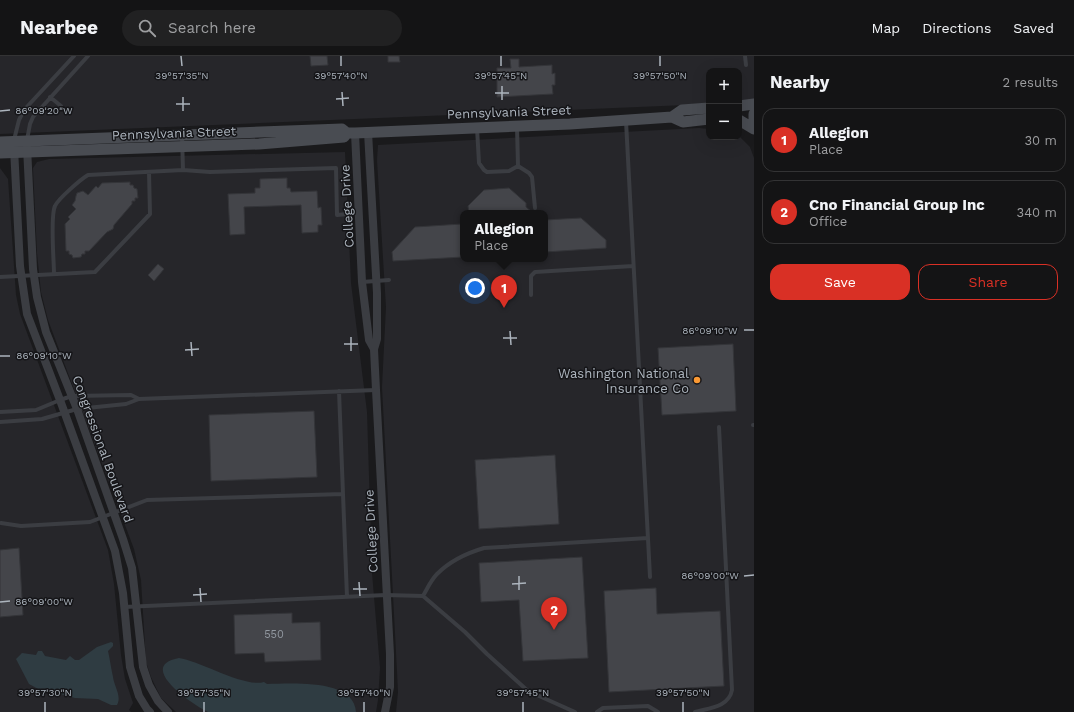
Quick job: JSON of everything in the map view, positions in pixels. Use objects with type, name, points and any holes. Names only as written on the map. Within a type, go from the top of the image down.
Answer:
[{"type":"main road","points":[[742,106],[754,104]]},
{"type":"main road","name":"Pennsylvania Street","points":[[672,117],[682,110],[706,108]]},
{"type":"main road","points":[[754,114],[754,121]]},
{"type":"main road","name":"Pennsylvania Street","points":[[0,153],[259,144],[344,137],[351,133],[626,121],[672,117],[683,122],[706,120]]},
{"type":"main road","points":[[742,122],[754,129]]},
{"type":"main road","name":"Pennsylvania Street","points":[[0,142],[342,129],[351,133]]},
{"type":"street","name":"College Drive","points":[[368,132],[376,281],[377,340],[374,349],[390,654],[390,687],[385,712]]},
{"type":"street","name":"College Drive","points":[[351,133],[362,282],[369,340],[374,349]]},
{"type":"street","name":"Congressional Boulevard","points":[[14,141],[21,276],[30,323],[65,413],[115,551],[123,593],[130,667],[147,711]]},
{"type":"street","name":"Congressional Boulevard","points":[[27,141],[34,275],[37,297],[45,326],[65,382],[77,409],[132,568],[143,667],[149,685],[158,701],[168,712]]},
{"type":"street","points":[[147,711],[158,701]]},
{"type":"lane","points":[[14,141],[19,120],[24,110],[74,56]]},
{"type":"lane","points":[[27,141],[30,124],[33,117],[88,56]]},
{"type":"lane","points":[[745,56],[746,65]]},
{"type":"lane","points":[[50,97],[61,106]]},
{"type":"lane","points":[[626,121],[650,577]]},
{"type":"lane","points":[[517,126],[518,166]]},
{"type":"lane","points":[[477,128],[479,163],[484,170],[487,172],[509,171],[518,166]]},
{"type":"lane","points":[[182,135],[183,170]]},
{"type":"lane","points":[[518,166],[529,173],[532,177],[535,208]]},
{"type":"lane","points":[[54,274],[53,217],[55,206],[80,179],[88,175],[183,170],[210,172],[336,168],[338,215],[358,214]]},
{"type":"lane","points":[[0,277],[95,272],[150,214],[149,172]]},
{"type":"lane","points":[[531,294],[530,276],[535,272],[633,266]]},
{"type":"lane","points":[[362,282],[389,280]]},
{"type":"lane","points":[[0,422],[42,419],[77,409],[126,404],[139,399],[376,390]]},
{"type":"lane","points":[[339,392],[347,597]]},
{"type":"lane","points":[[0,412],[36,410],[72,396],[131,395],[139,399]]},
{"type":"lane","points":[[20,411],[20,421]]},
{"type":"lane","points":[[695,712],[724,703],[731,695],[732,690],[718,427]]},
{"type":"lane","points":[[1,523],[21,526],[90,522],[148,500],[343,494]]},
{"type":"lane","points":[[423,596],[436,575],[451,563],[471,552],[484,548],[648,538]]},
{"type":"lane","points":[[124,607],[386,595],[423,596],[465,632],[528,691],[575,712]]},
{"type":"lane","points":[[597,712],[603,708],[648,706],[658,712]]},
{"type":"shaded area","points":[[0,56],[754,56],[754,102],[742,103],[742,68],[706,68],[706,104],[0,134]]},
{"type":"shaded area","points":[[699,128],[706,129],[706,140],[742,139],[750,147],[754,158],[754,712],[396,712],[398,692],[382,387],[386,307],[377,160],[378,145]]},
{"type":"shaded area","points":[[345,152],[351,283],[367,412],[372,573],[380,668],[376,712],[176,712],[161,698],[146,662],[141,580],[134,549],[48,320],[41,292],[37,253],[33,168],[37,162],[49,159]]},
{"type":"shaded area","points":[[0,168],[8,179],[16,295],[20,314],[108,550],[114,584],[121,655],[125,679],[133,703],[129,710],[131,712],[0,712]]},
{"type":"shaded area","points":[[111,642],[113,643],[113,646],[108,651],[119,698],[117,705],[111,705],[98,699],[75,698],[50,691],[42,691],[29,684],[16,659],[22,653],[36,655],[38,651],[42,651],[45,656],[66,660],[70,656],[75,660],[79,660],[97,647]]},
{"type":"shaded area","points":[[179,658],[234,678],[256,683],[305,684],[333,688],[344,693],[353,701],[356,712],[208,712],[181,694],[165,677],[163,669],[167,662]]},
{"type":"building","points":[[310,56],[327,56],[328,65],[311,66]]},
{"type":"building","points":[[388,56],[399,56],[400,62],[388,62]]},
{"type":"building","points":[[510,59],[519,59],[519,67],[552,65],[552,74],[555,73],[555,85],[552,85],[553,94],[497,97],[497,68],[511,68]]},
{"type":"building","points":[[287,178],[287,188],[290,188],[291,192],[317,191],[318,208],[321,207],[322,225],[318,225],[318,232],[302,233],[301,205],[244,207],[245,234],[230,235],[228,194],[255,193],[255,188],[260,188],[260,179]]},
{"type":"building","points":[[130,182],[130,185],[133,185],[134,188],[137,189],[138,198],[135,198],[135,201],[132,201],[132,204],[114,225],[113,229],[107,232],[89,251],[85,251],[85,254],[82,254],[81,257],[73,258],[72,255],[69,254],[69,251],[66,251],[65,224],[70,219],[68,217],[76,209],[72,205],[75,201],[77,193],[83,191],[88,195],[96,186],[98,188],[102,183]]},
{"type":"building","points":[[509,188],[526,203],[526,207],[530,210],[469,210],[468,206],[484,190]]},
{"type":"building","points":[[581,218],[606,240],[606,248],[548,252],[548,220]]},
{"type":"building","points":[[460,224],[460,257],[393,261],[392,252],[415,227]]},
{"type":"building","points":[[158,264],[164,269],[154,281],[148,275]]},
{"type":"building","name":"Washington National Insurance Co","points":[[733,344],[736,411],[662,415],[658,348]]},
{"type":"building","points":[[314,411],[317,477],[211,481],[209,415]]},
{"type":"building","points":[[555,455],[559,524],[479,529],[475,460]]},
{"type":"building","points":[[19,548],[23,615],[0,617],[0,550]]},
{"type":"building","points":[[582,557],[588,658],[523,661],[519,600],[481,602],[479,563]]},
{"type":"building","points":[[656,588],[657,614],[720,611],[724,686],[609,692],[604,591]]},
{"type":"building","points":[[292,613],[292,623],[320,622],[321,660],[265,662],[264,653],[235,654],[234,615]]},
{"type":"place","name":"Allegion","points":[[504,308]]},
{"type":"place","name":"Washington National Insurance Co","points":[[697,380]]},
{"type":"place","name":"Cno Financial Group Inc","points":[[554,630]]}]
